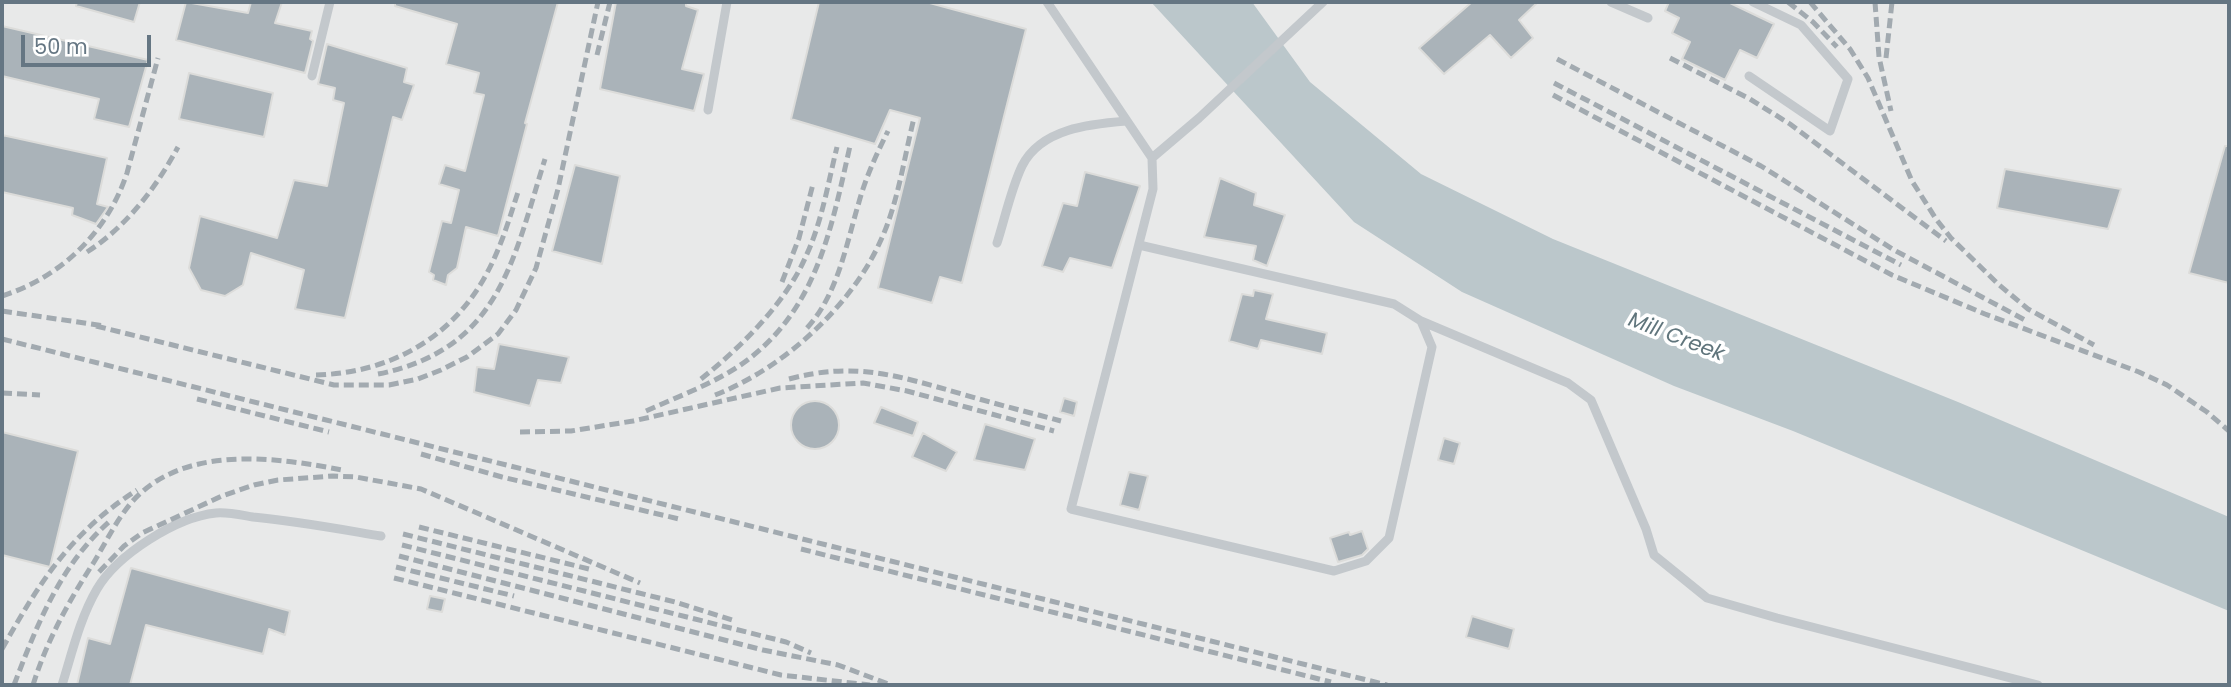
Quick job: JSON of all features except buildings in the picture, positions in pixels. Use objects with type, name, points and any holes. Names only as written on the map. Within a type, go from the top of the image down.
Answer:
[{"type":"lane","points":[[312,76],[330,2]]},
{"type":"lane","points":[[708,110],[727,2]]},
{"type":"lane","points":[[1047,2],[1152,158],[1153,190],[1070,509],[1334,571],[1366,561],[1389,538],[1432,347],[1421,321]]},
{"type":"lane","points":[[1611,2],[1648,18]]},
{"type":"lane","points":[[1749,76],[1829,131],[1848,79],[1801,25],[1753,2]]},
{"type":"lane","points":[[1152,158],[1321,4]]},
{"type":"lane","points":[[998,243],[1022,166],[1031,152],[1048,139],[1082,126],[1127,121]]},
{"type":"lane","points":[[1139,245],[1394,304],[1421,321],[1569,383],[1591,400],[1646,529],[1654,555],[1707,597],[1777,618],[2038,685]]},
{"type":"lane","points":[[62,685],[83,618],[97,588],[119,562],[143,543],[198,516],[219,513],[269,518],[381,536]]},
{"type":"shaded area","points":[[2,2],[2229,2],[2229,685],[2,685]]},
{"type":"water","name":"Mill Creek","points":[[1151,2],[1252,2],[1310,82],[1421,174],[1553,239],[1958,402],[2229,517],[2229,611],[1793,431],[1674,386],[1462,292],[1354,222]]},
{"type":"railway","points":[[96,326],[334,385],[389,385],[418,379],[467,357],[498,334],[516,310],[536,268],[558,189],[598,2]]},
{"type":"railway","points":[[597,55],[610,2]]},
{"type":"railway","points":[[1788,2],[1813,22],[1837,47]]},
{"type":"railway","points":[[1810,2],[1850,49],[1868,78],[1912,181],[1951,238],[2028,309],[2094,345]]},
{"type":"railway","points":[[1875,2],[1879,57],[1891,111]]},
{"type":"railway","points":[[1886,58],[1892,2]]},
{"type":"railway","points":[[2,296],[23,288],[62,265],[79,250],[107,215],[127,173],[158,58]]},
{"type":"railway","points":[[1670,58],[1750,99],[1790,124],[1946,241]]},
{"type":"railway","points":[[1557,59],[1761,166],[1894,250],[2025,320]]},
{"type":"railway","points":[[1554,83],[1901,265]]},
{"type":"railway","points":[[1553,95],[1892,275],[2167,385],[2207,412],[2229,431]]},
{"type":"railway","points":[[715,395],[740,384],[789,353],[832,313],[851,290],[867,266],[886,227],[896,197],[914,118]]},
{"type":"railway","points":[[807,328],[818,315],[834,285],[865,184],[888,131]]},
{"type":"railway","points":[[646,411],[728,373],[765,345],[786,322],[803,296],[827,239],[850,146]]},
{"type":"railway","points":[[87,252],[127,219],[160,177],[178,147]]},
{"type":"railway","points":[[701,379],[761,323],[797,274],[816,230],[837,147]]},
{"type":"railway","points":[[378,374],[419,362],[451,345],[476,322],[495,296],[510,266],[545,159]]},
{"type":"railway","points":[[782,282],[799,238],[813,184]]},
{"type":"railway","points":[[316,375],[369,368],[416,348],[437,334],[473,296],[487,273],[501,243],[518,192]]},
{"type":"railway","points":[[2,311],[105,326]]},
{"type":"railway","points":[[2,339],[1387,685]]},
{"type":"railway","points":[[789,379],[835,371],[877,373],[1061,421]]},
{"type":"railway","points":[[520,432],[571,431],[633,421],[780,388],[863,383],[907,391],[1054,431]]},
{"type":"railway","points":[[2,393],[40,395]]},
{"type":"railway","points":[[197,399],[329,432]]},
{"type":"railway","points":[[421,454],[502,477],[679,519]]},
{"type":"railway","points":[[33,685],[59,621],[76,591],[116,524],[131,503],[152,484],[176,471],[203,463],[230,460],[288,461],[342,470]]},
{"type":"railway","points":[[99,572],[124,546],[142,533],[222,496],[278,480],[333,476],[356,477],[421,489],[640,583]]},
{"type":"railway","points":[[2,649],[29,602],[75,541],[93,523],[137,490]]},
{"type":"railway","points":[[14,685],[41,618],[64,576],[92,538],[110,521]]},
{"type":"railway","points":[[419,527],[589,569]]},
{"type":"railway","points":[[403,534],[675,602],[732,620]]},
{"type":"railway","points":[[402,545],[786,642],[811,653]]},
{"type":"railway","points":[[801,549],[1331,682]]},
{"type":"railway","points":[[399,556],[763,650],[838,665],[891,685]]},
{"type":"railway","points":[[396,567],[514,596]]},
{"type":"railway","points":[[394,578],[781,675],[870,685]]}]
